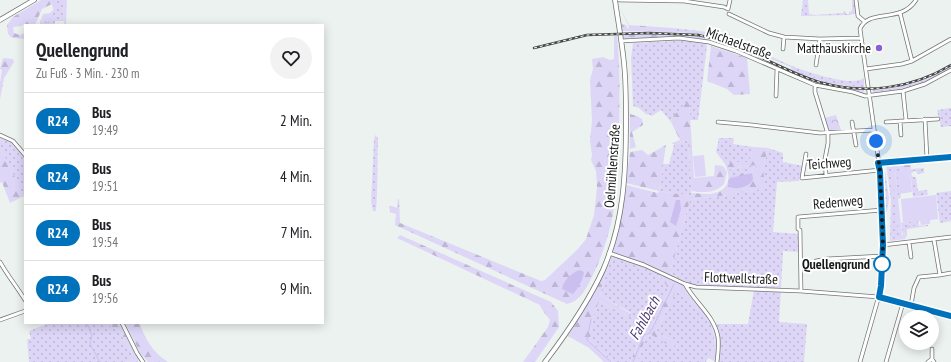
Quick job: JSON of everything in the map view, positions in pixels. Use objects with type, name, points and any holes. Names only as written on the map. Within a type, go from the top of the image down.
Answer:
[{"type":"street","points":[[0,20],[34,0]]},
{"type":"street","name":"Oelmühlenstraße","points":[[545,362],[580,312],[600,275],[609,253],[620,214],[625,179],[626,110],[624,65],[615,0]]},
{"type":"street","points":[[619,0],[684,1],[724,7],[728,9],[730,0]]},
{"type":"street","points":[[856,0],[858,16],[864,21]]},
{"type":"street","points":[[860,362],[879,297],[883,245],[880,170],[860,29],[864,21],[868,18],[900,13],[910,7],[916,0]]},
{"type":"street","points":[[900,13],[912,61]]},
{"type":"street","points":[[730,14],[769,32],[784,37],[820,39],[861,38]]},
{"type":"street","points":[[783,49],[784,37]]},
{"type":"street","name":"Michaelstraße","points":[[621,41],[679,38],[694,39],[716,44],[815,85],[853,92],[862,96],[903,91],[925,84],[951,70]]},
{"type":"street","points":[[816,65],[820,39]]},
{"type":"street","points":[[866,69],[902,64],[912,61],[951,39]]},
{"type":"street","name":"Michaelstraße","points":[[776,96],[777,69]]},
{"type":"street","points":[[815,85],[814,92],[828,134],[825,159],[826,175]]},
{"type":"street","points":[[903,91],[906,120]]},
{"type":"street","points":[[925,119],[927,159]]},
{"type":"street","points":[[886,122],[938,119]]},
{"type":"street","points":[[900,121],[902,135]]},
{"type":"street","points":[[718,122],[828,134],[874,130]]},
{"type":"street","points":[[852,122],[856,145]]},
{"type":"street","points":[[0,135],[12,141],[24,154]]},
{"type":"street","name":"Teichweg","points":[[806,154],[802,178],[880,170]]},
{"type":"street","points":[[878,163],[951,157]]},
{"type":"street","name":"Redenweg","points":[[801,291],[800,230],[798,229],[798,217],[882,210]]},
{"type":"street","points":[[883,245],[951,238]]},
{"type":"street","points":[[934,240],[940,275]]},
{"type":"street","points":[[909,242],[911,257]]},
{"type":"street","name":"Flottwellstraße","points":[[609,253],[644,265],[685,284],[696,287],[801,291],[879,297],[951,316]]},
{"type":"street","points":[[816,261],[882,256]]},
{"type":"street","points":[[0,262],[10,280],[24,298]]},
{"type":"street","points":[[911,305],[914,288],[919,277],[951,273]]},
{"type":"street","points":[[685,284],[690,294],[714,322],[718,338],[717,362]]},
{"type":"street","points":[[886,362],[903,303]]},
{"type":"street","points":[[0,320],[24,312]]},
{"type":"street","points":[[122,324],[136,353],[143,362]]},
{"type":"street","points":[[928,362],[933,361],[932,350]]},
{"type":"green space","points":[[41,0],[57,0],[49,23],[42,19],[43,24],[40,24],[40,22],[43,14],[50,13],[53,10],[52,4],[42,9],[35,24],[24,24],[22,26],[13,27],[14,33],[20,35],[24,33],[24,39],[12,38],[8,34],[7,25],[13,17]]},
{"type":"green space","points":[[56,0],[63,1],[64,21],[55,21],[55,24],[43,24],[42,19],[47,22],[53,12]]},
{"type":"green space","points":[[57,0],[67,0],[66,24],[64,24],[63,2]]},
{"type":"green space","points":[[803,0],[808,0],[809,14],[843,13],[843,11],[846,12],[846,14],[849,14],[849,12],[852,11],[852,0],[854,0],[856,13],[851,15],[801,16]]},
{"type":"green space","points":[[620,8],[629,25],[672,28],[674,32],[622,31],[622,24],[626,25],[628,29],[629,27]]},
{"type":"green space","points":[[672,28],[713,33],[726,37],[727,41],[703,34],[674,32]]},
{"type":"green space","points":[[730,31],[730,35],[740,43],[760,49],[770,56],[796,68],[829,78],[856,81],[864,78],[864,88],[828,83],[796,72],[791,69],[791,67],[729,42]]},
{"type":"green space","points":[[657,34],[696,36],[711,40],[717,44],[692,38],[631,39],[630,37],[625,39],[622,35]]},
{"type":"green space","points":[[614,36],[617,36],[619,78],[620,152],[617,185],[610,230],[600,260],[586,289],[580,297],[567,304],[395,225],[396,214],[390,212],[389,206],[397,208],[399,199],[400,223],[541,281],[545,280],[578,249],[586,239],[594,215],[597,188],[596,171],[591,160],[592,155],[590,141],[592,120],[590,80],[593,69],[592,59],[603,57],[610,60],[614,59]]},
{"type":"green space","points":[[675,41],[706,43],[707,46],[698,120],[690,120],[689,101],[672,118],[671,122],[661,110],[652,116],[647,115],[639,108],[633,106],[631,58],[633,43]]},
{"type":"green space","points":[[728,44],[811,80],[828,85],[864,90],[865,94],[812,82],[739,51]]},
{"type":"green space","points":[[711,46],[747,58],[750,94],[734,95],[727,89],[707,81]]},
{"type":"green space","points":[[3,58],[13,59],[14,62],[4,78],[0,99],[2,70],[0,69]]},
{"type":"green space","points":[[951,66],[951,70],[906,89],[873,93],[873,90],[904,86],[923,80]]},
{"type":"green space","points":[[687,101],[689,101],[694,178],[714,176],[715,165],[723,166],[727,172],[724,184],[713,191],[692,191],[688,140],[674,145],[672,143],[680,140],[671,122],[672,118]]},
{"type":"green space","points":[[951,108],[951,126],[941,127],[937,110]]},
{"type":"green space","points":[[630,114],[642,119],[643,125],[632,132],[636,147],[630,149]]},
{"type":"green space","points":[[836,115],[841,130],[830,131],[824,118]]},
{"type":"green space","points":[[375,135],[378,138],[377,185],[376,211],[373,211],[371,202]]},
{"type":"green space","points":[[0,138],[11,142],[24,157],[24,197],[0,147]]},
{"type":"green space","points":[[719,138],[734,138],[733,144],[753,147],[750,162],[729,162],[725,164],[716,152]]},
{"type":"green space","points":[[688,140],[692,189],[691,196],[659,191],[663,164],[669,164],[674,145]]},
{"type":"green space","points":[[666,145],[659,191],[626,183],[630,152],[642,150],[648,155]]},
{"type":"green space","points":[[0,147],[24,196],[10,203],[2,182],[0,183]]},
{"type":"green space","points":[[753,147],[768,148],[763,168],[765,188],[690,200],[670,272],[676,278],[613,253],[626,185],[658,193],[659,191],[691,196],[692,193],[709,194],[720,191],[728,182],[728,173],[725,164],[729,162],[749,162]],"holes":[[[756,165],[752,172],[731,176],[730,169]]]},
{"type":"green space","points":[[768,148],[783,153],[783,162],[803,166],[799,181],[777,182],[773,232],[799,234],[800,252],[783,251],[781,288],[700,286],[688,283],[670,272],[690,200],[764,188],[763,168]]},
{"type":"green space","points":[[704,155],[706,176],[695,177],[693,156]]},
{"type":"green space","points":[[923,162],[923,164],[911,165],[911,169],[924,168],[911,170],[910,168],[900,168],[898,166],[887,167],[890,191],[886,165]]},
{"type":"green space","points":[[756,165],[752,172],[731,177],[730,169]]},
{"type":"green space","points":[[898,166],[900,168],[910,168],[911,170],[924,168],[924,173],[918,174],[914,171],[911,174],[913,177],[916,177],[918,191],[927,190],[928,195],[913,197],[910,169],[898,171],[901,198],[898,199],[895,171],[892,172],[899,235],[903,235],[901,223],[918,221],[919,226],[905,228],[904,236],[892,239],[890,237],[891,201],[887,167]]},
{"type":"green space","points":[[910,169],[912,192],[900,194],[897,171]]},
{"type":"green space","points":[[883,171],[885,172],[889,198],[887,212],[884,211]]},
{"type":"green space","points":[[891,171],[895,171],[902,235],[899,235]]},
{"type":"green space","points":[[951,191],[951,221],[940,223],[936,193]]},
{"type":"green space","points":[[936,195],[938,219],[930,220],[930,224],[921,225],[920,221],[903,223],[901,199]]},
{"type":"green space","points":[[928,225],[907,229],[905,239],[890,241],[890,237],[892,239],[902,238],[905,234],[905,227]]},
{"type":"green space","points":[[400,235],[551,302],[558,311],[559,327],[535,362],[523,362],[548,327],[550,320],[540,305],[397,238]]},
{"type":"green space","points":[[612,255],[659,273],[669,290],[649,332],[643,333],[630,362],[614,362],[590,340],[593,318],[599,301],[629,317],[631,313],[600,295]]},
{"type":"green space","points":[[612,255],[600,295],[631,314],[629,317],[599,301],[593,318],[590,340],[614,362],[604,362],[589,348],[568,336],[592,297]]},
{"type":"green space","points":[[659,273],[684,285],[690,295],[713,323],[717,337],[716,362],[708,358],[714,348],[715,337],[709,321],[697,307],[676,291],[656,332],[676,342],[673,348],[652,335],[646,336],[637,362],[630,362],[643,333],[649,332],[669,290]]},
{"type":"green space","points":[[754,290],[781,291],[779,322],[807,324],[804,362],[718,362],[719,337],[715,324],[748,324]]},
{"type":"green space","points":[[676,291],[697,307],[712,328],[714,345],[710,356],[706,362],[637,362],[646,336],[652,335],[673,347],[676,342],[656,332]]},
{"type":"green space","points":[[46,324],[107,324],[119,331],[134,357],[132,361],[124,362],[29,362],[27,339],[31,339],[29,331]]},
{"type":"green space","points":[[107,324],[120,324],[139,360],[138,362],[124,362],[132,361],[134,357],[119,331]]},
{"type":"green space","points":[[126,324],[139,324],[147,340],[158,354],[168,362],[148,362],[140,353]]},
{"type":"shaded area","points":[[752,173],[753,179],[746,186],[739,188],[729,187],[728,181],[730,178]]},
{"type":"shaded area","points":[[676,200],[680,200],[681,209],[676,226],[670,222]]},
{"type":"shaded area","points":[[580,270],[584,272],[580,284],[573,294],[562,289],[568,277]]},
{"type":"waterway","name":"Fahlbach","points":[[633,362],[644,335],[650,333],[674,284]]},
{"type":"waterway","points":[[591,319],[587,340],[611,362]]},
{"type":"waterway","points":[[87,324],[92,336],[90,344],[100,362]]},
{"type":"railway","points":[[534,48],[587,35],[649,33],[698,35],[735,45],[787,70],[819,82],[836,86],[870,89],[920,80],[951,65]]},
{"type":"bus line","name":"R24","points":[[951,157],[878,163],[880,171],[883,245],[879,297],[951,316]]},
{"type":"place","name":"Matthäuskirche","points":[[879,48]]},
{"type":"place","name":"Quellengrund","points":[[882,264]]},
{"type":"route","points":[[876,141],[880,171],[882,210],[882,264]]}]
